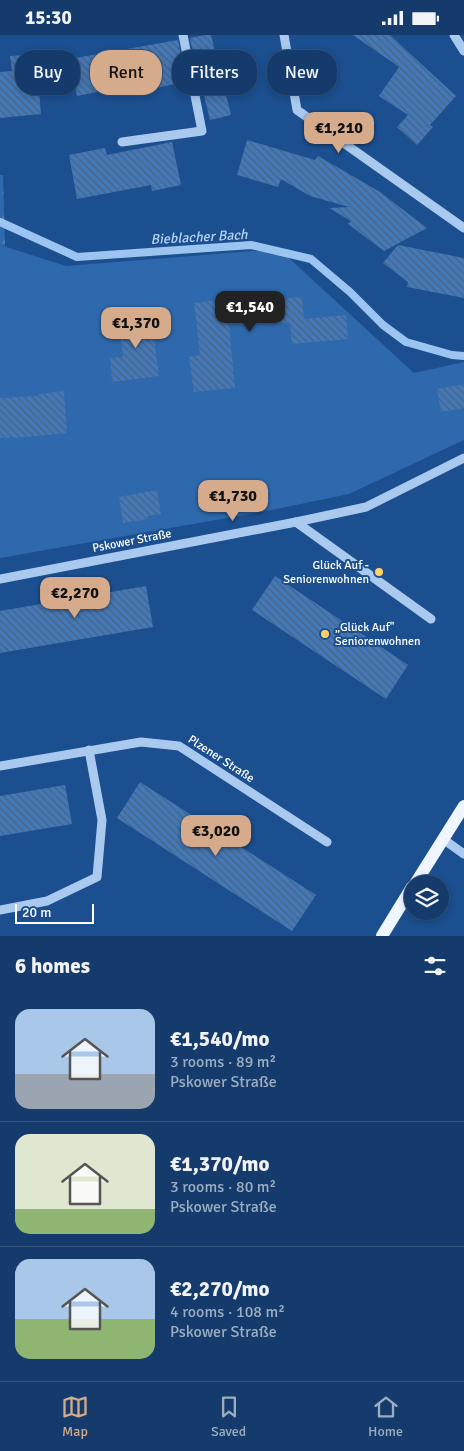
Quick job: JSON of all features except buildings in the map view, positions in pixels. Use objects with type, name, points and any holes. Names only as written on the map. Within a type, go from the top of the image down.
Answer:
[{"type":"main road","points":[[421,875],[464,806]]},
{"type":"main road","points":[[382,936],[404,900]]},
{"type":"street","points":[[122,142],[202,131],[183,35]]},
{"type":"street","points":[[284,35],[297,110],[464,228]]},
{"type":"street","points":[[454,35],[464,51]]},
{"type":"street","name":"Pskower Straße","points":[[0,579],[296,523],[366,507],[464,458]]},
{"type":"street","points":[[296,523],[431,619]]},
{"type":"street","name":"Plzener Straße","points":[[0,766],[140,742],[179,746],[327,842]]},
{"type":"street","points":[[0,910],[47,901],[97,877],[102,820],[89,750]]},
{"type":"street","points":[[443,839],[464,854]]},
{"type":"green space","points":[[0,175],[3,175],[5,246],[0,245]]},
{"type":"green space","points":[[0,245],[66,266],[279,249],[414,373],[464,362],[464,440],[349,494],[267,511],[0,558]]},
{"type":"waterway","name":"Bieblacher Bach","points":[[0,222],[77,257],[251,245],[311,259],[350,292],[383,325],[406,342],[452,355],[464,356]]},
{"type":"place","name":"Glück Auf - Seniorenwohnen","points":[[379,572]]},
{"type":"place","name":"„Glück Auf\" Seniorenwohnen","points":[[325,634]]}]
